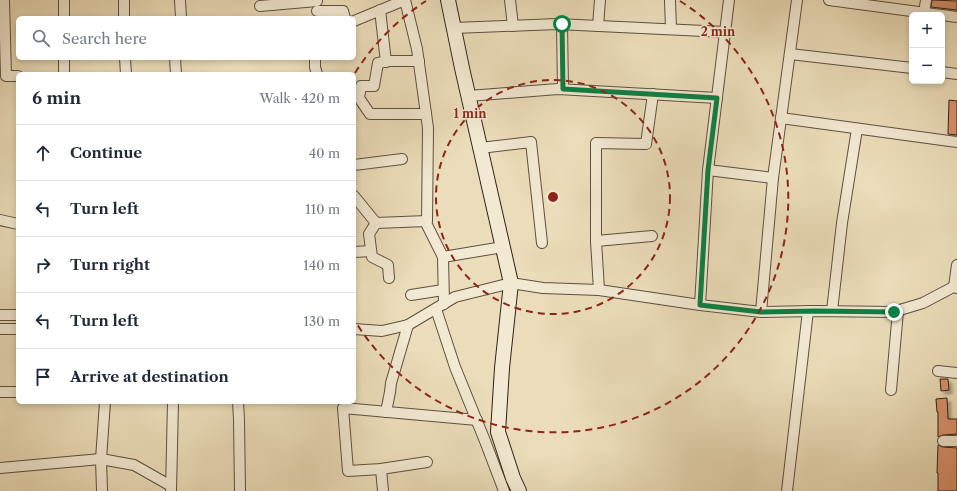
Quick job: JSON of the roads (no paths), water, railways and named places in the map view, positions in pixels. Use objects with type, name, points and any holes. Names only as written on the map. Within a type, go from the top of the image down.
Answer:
[{"type":"street","points":[[4,0],[6,76],[16,76]]},
{"type":"street","points":[[64,0],[64,16]]},
{"type":"street","points":[[124,0],[124,16]]},
{"type":"street","points":[[180,0],[181,16]]},
{"type":"street","points":[[356,20],[404,0],[418,49],[426,114],[428,136],[427,221],[425,221]]},
{"type":"street","points":[[448,0],[468,96],[511,283],[502,368],[498,432],[513,478],[519,491]]},
{"type":"street","points":[[510,0],[513,26]]},
{"type":"street","points":[[598,26],[600,0]]},
{"type":"street","points":[[670,0],[671,29]]},
{"type":"street","points":[[700,305],[708,170],[729,0]]},
{"type":"street","points":[[761,312],[773,178],[797,0]]},
{"type":"street","points":[[829,0],[875,3],[919,12]]},
{"type":"street","points":[[924,12],[926,0]]},
{"type":"street","points":[[260,6],[317,7],[343,12],[344,16]]},
{"type":"street","points":[[380,10],[386,62]]},
{"type":"street","points":[[945,15],[957,17]]},
{"type":"street","points":[[454,28],[562,24],[725,32]]},
{"type":"street","points":[[562,24],[563,89]]},
{"type":"street","points":[[790,54],[909,68]]},
{"type":"street","points":[[64,60],[64,72]]},
{"type":"street","points":[[125,60],[126,72]]},
{"type":"street","points":[[175,60],[176,72]]},
{"type":"street","points":[[315,60],[316,72]]},
{"type":"street","points":[[419,61],[386,62],[378,64],[374,86],[361,86],[357,98],[370,114],[426,114]]},
{"type":"street","points":[[945,72],[957,74]]},
{"type":"street","points":[[468,96],[558,88],[717,98]]},
{"type":"street","points":[[599,290],[596,241],[596,143],[646,144],[653,94]]},
{"type":"street","points":[[781,118],[957,142]]},
{"type":"street","points":[[832,311],[842,223],[857,129]]},
{"type":"street","points":[[480,148],[531,142],[542,243]]},
{"type":"street","points":[[356,165],[402,159]]},
{"type":"street","points":[[708,170],[773,178]]},
{"type":"street","points":[[356,198],[376,223]]},
{"type":"street","points":[[0,220],[16,224]]},
{"type":"street","points":[[376,223],[425,221]]},
{"type":"street","points":[[425,221],[443,257],[444,290],[440,306],[455,367],[504,491]]},
{"type":"street","points":[[376,223],[369,234],[372,257],[388,265],[389,278]]},
{"type":"street","points":[[596,241],[652,236]]},
{"type":"street","points":[[443,257],[502,247]]},
{"type":"street","points":[[356,252],[371,251]]},
{"type":"street","points":[[356,329],[382,331],[408,325],[455,297],[511,283],[543,288],[599,290],[700,305],[761,312],[894,312],[923,303],[956,287],[957,265]]},
{"type":"street","points":[[411,295],[444,290]]},
{"type":"street","points":[[891,390],[898,310]]},
{"type":"street","points":[[787,491],[808,311]]},
{"type":"street","points":[[0,315],[16,315]]},
{"type":"street","points":[[386,412],[391,383],[408,325]]},
{"type":"street","points":[[0,329],[16,329]]},
{"type":"street","points":[[938,371],[957,373]]},
{"type":"street","points":[[0,392],[16,392]]},
{"type":"street","points":[[102,491],[101,459],[105,404]]},
{"type":"street","points":[[171,488],[173,404]]},
{"type":"street","points":[[238,404],[240,491]]},
{"type":"street","points":[[427,462],[381,469],[348,471],[343,408],[477,420]]},
{"type":"street","points":[[943,441],[957,441]]},
{"type":"street","points":[[0,468],[101,459],[134,465],[171,488]]},
{"type":"street","points":[[381,469],[383,491]]}]
